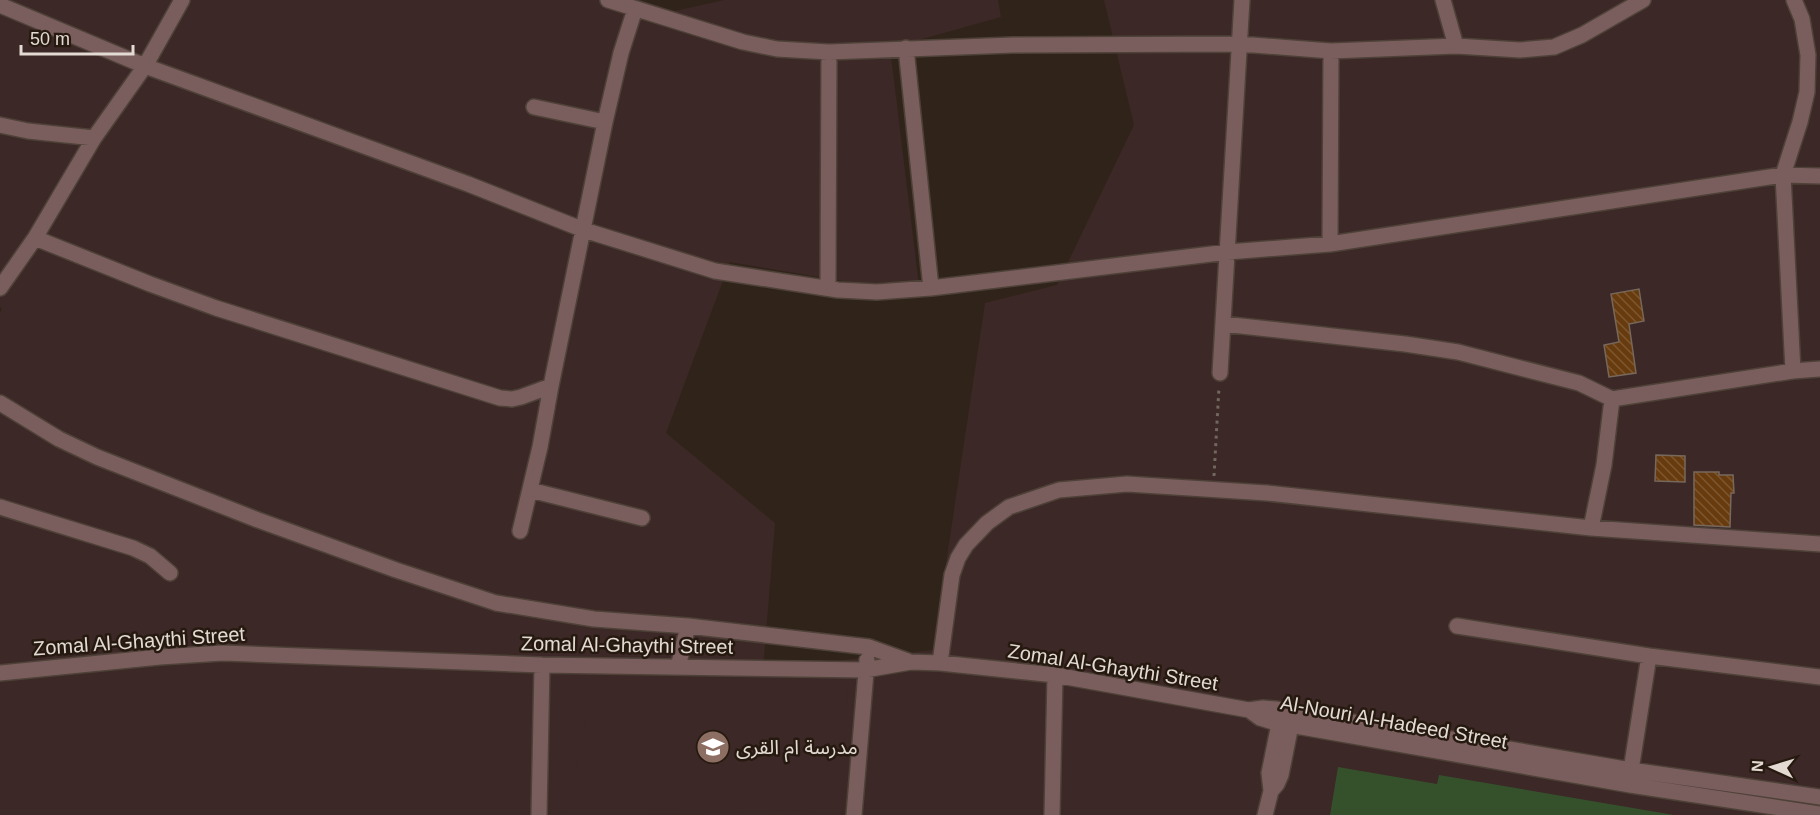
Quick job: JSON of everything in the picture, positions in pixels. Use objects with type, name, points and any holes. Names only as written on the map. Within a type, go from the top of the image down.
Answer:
[{"type":"street","points":[[0,288],[34,238],[94,138],[145,66],[182,0]]},
{"type":"street","points":[[608,0],[754,45],[777,50],[829,52],[1013,45],[1240,44],[1331,51],[1456,46],[1520,50],[1554,47],[1582,35],[1643,0]]},
{"type":"street","points":[[1220,373],[1242,0]]},
{"type":"street","points":[[1443,0],[1456,46]]},
{"type":"street","points":[[1793,371],[1783,175],[1800,122],[1806,92],[1808,55],[1802,19],[1794,0]]},
{"type":"street","points":[[0,5],[145,66],[468,184],[584,230],[715,272],[828,288],[877,292],[931,288],[1228,252],[1330,244],[1783,175],[1820,176]]},
{"type":"street","points":[[520,531],[540,447],[605,122],[621,53],[635,9]]},
{"type":"street","points":[[906,48],[931,288]]},
{"type":"street","points":[[1330,244],[1331,51]]},
{"type":"street","points":[[828,288],[829,52]]},
{"type":"street","points":[[534,107],[605,122]]},
{"type":"street","points":[[0,125],[28,131],[94,138]]},
{"type":"street","points":[[34,238],[186,298],[501,398],[521,397],[551,386]]},
{"type":"street","points":[[1223,324],[1458,352],[1579,383],[1611,399],[1793,371],[1820,369]]},
{"type":"street","points":[[1591,528],[1604,465],[1611,399]]},
{"type":"street","points":[[0,403],[58,439],[98,458],[258,520],[496,603],[594,619],[688,626],[869,647],[911,662]]},
{"type":"street","points":[[939,663],[952,575],[966,545],[987,523],[1009,507],[1059,490],[1127,484],[1213,490],[1334,500],[1591,528],[1820,544]]},
{"type":"street","points":[[530,490],[642,519]]},
{"type":"street","points":[[0,507],[133,548],[150,556],[170,573]]},
{"type":"street","points":[[678,667],[688,626]]},
{"type":"street","points":[[1457,626],[1649,656],[1820,677]]},
{"type":"street","points":[[854,815],[865,670],[869,647]]},
{"type":"street","name":"Zomal Al-Ghaythi Street","points":[[0,673],[223,653],[542,665],[865,670],[911,662],[1055,675],[1249,710]]},
{"type":"street","points":[[1631,770],[1649,656]]},
{"type":"street","points":[[538,815],[542,665]]},
{"type":"street","points":[[1052,815],[1055,675]]},
{"type":"street","name":"Al-Nouri Al-Hadeed Street","points":[[1249,710],[1260,718],[1286,718],[1820,797]]},
{"type":"street","points":[[1265,815],[1271,791],[1269,772],[1286,718]]},
{"type":"street","name":"Al-Nouri Al-Hadeed Street","points":[[1286,718],[1630,785],[1820,814]]},
{"type":"path","points":[[1213,490],[1220,373]]},
{"type":"shaded area","points":[[0,0],[640,0],[675,11],[724,0],[998,0],[1001,17],[890,48],[920,294],[730,262],[666,433],[775,523],[763,669],[933,650],[985,303],[1057,285],[1134,125],[1104,0],[1820,0],[1820,815],[0,815],[0,313],[2,309],[0,307]]},
{"type":"shaded area","name":"مدرسة ام القرى","points":[[848,682],[842,815],[818,815],[801,810],[567,815],[592,684]]},
{"type":"green space","points":[[1338,767],[1437,784],[1439,775],[1674,815],[1330,815]]},
{"type":"building","points":[[1639,289],[1644,321],[1629,324],[1636,373],[1609,377],[1604,345],[1619,342],[1611,294]]},
{"type":"building","points":[[1656,455],[1685,456],[1685,482],[1655,481]]},
{"type":"building","points":[[1694,472],[1719,472],[1719,475],[1733,475],[1734,493],[1731,493],[1730,527],[1694,525]]},
{"type":"place","name":"مدرسة ام القرى","points":[[713,747]]}]
